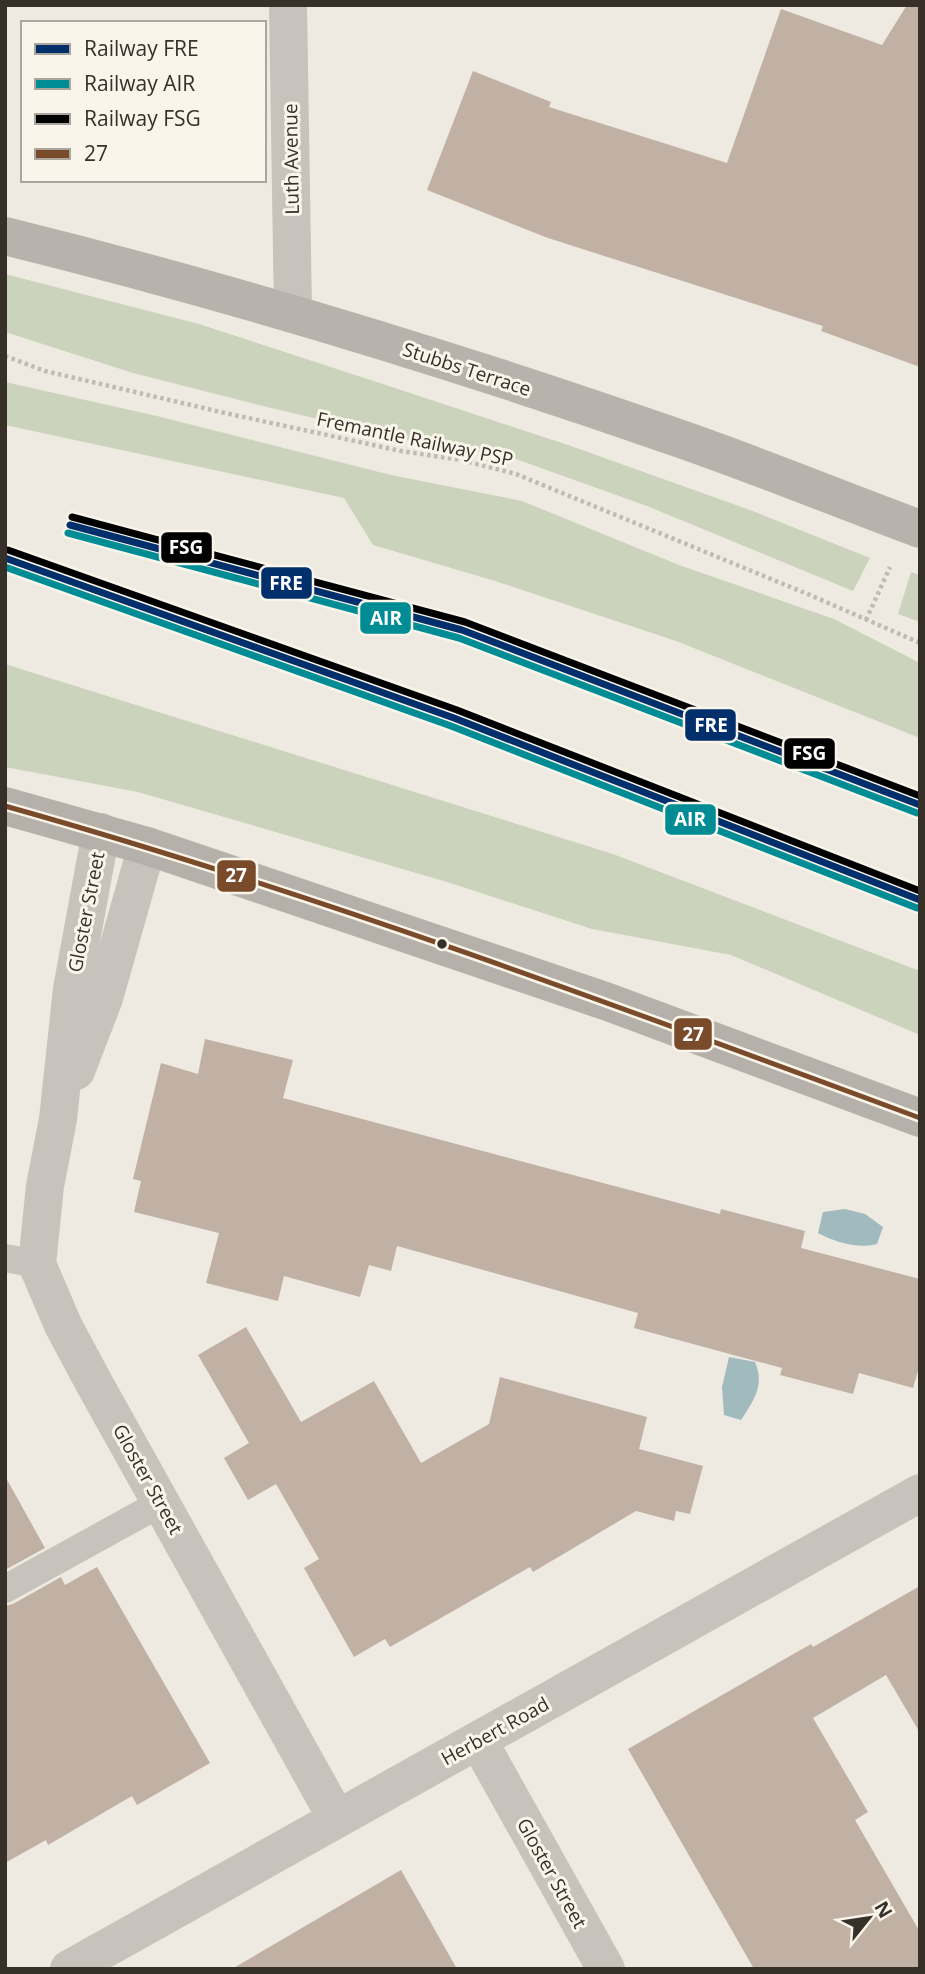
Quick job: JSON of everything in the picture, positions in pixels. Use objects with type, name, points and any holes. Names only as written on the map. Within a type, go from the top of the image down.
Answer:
[{"type":"main road","points":[[5,806],[147,846],[608,1002],[920,1118]]},
{"type":"street","name":"Luth Avenue","points":[[288,5],[293,313]]},
{"type":"street","name":"Stubbs Terrace","points":[[5,236],[293,313],[678,438],[914,527]]},
{"type":"street","name":"Gloster Street","points":[[102,832],[72,989],[58,1118],[45,1186],[21,1261],[63,1325],[337,1819]]},
{"type":"street","name":"Gloster Street","points":[[58,1118],[104,998],[147,846]]},
{"type":"street","name":"Herbert Road","points":[[71,1968],[920,1493]]},
{"type":"street","name":"Gloster Street","points":[[478,1740],[606,1969]]},
{"type":"lane","points":[[5,1588],[161,1503]]},
{"type":"path","name":"Fremantle Railway PSP","points":[[5,356],[45,371],[225,413],[401,451],[461,460],[516,474],[920,643]]},
{"type":"path","points":[[866,620],[914,527]]},
{"type":"green space","points":[[5,274],[199,324],[395,388],[571,446],[750,510],[870,558],[853,591],[647,506],[507,456],[423,444],[263,406],[133,373],[5,332]]},
{"type":"green space","points":[[5,382],[157,416],[391,475],[522,501],[679,565],[834,619],[920,663],[920,738],[676,641],[495,581],[373,545],[344,498],[5,425]]},
{"type":"green space","points":[[911,572],[920,575],[920,622],[898,614]]},
{"type":"green space","points":[[5,664],[613,854],[920,971],[920,1035],[731,955],[592,929],[447,882],[138,792],[5,767]]},
{"type":"water","points":[[845,1209],[865,1214],[883,1227],[877,1244],[847,1244],[818,1233],[823,1212]]},
{"type":"water","points":[[729,1357],[755,1362],[758,1370],[757,1392],[741,1420],[724,1415],[722,1387]]},
{"type":"building","points":[[907,5],[920,5],[920,367],[821,331],[823,326],[548,238],[427,190],[473,71],[551,102],[549,107],[727,163],[781,9],[882,45]]},
{"type":"building","points":[[205,1039],[293,1060],[283,1098],[720,1214],[721,1209],[805,1231],[801,1248],[920,1279],[920,1364],[913,1388],[859,1373],[853,1394],[780,1375],[782,1368],[634,1328],[638,1313],[397,1246],[391,1271],[369,1265],[360,1297],[284,1276],[278,1301],[206,1283],[219,1233],[134,1212],[141,1181],[133,1179],[161,1063],[198,1074]]},
{"type":"building","points":[[246,1327],[301,1422],[374,1381],[421,1463],[489,1424],[500,1377],[647,1417],[639,1449],[703,1466],[690,1514],[676,1511],[674,1521],[636,1511],[533,1572],[530,1567],[390,1647],[385,1639],[354,1657],[304,1568],[319,1559],[276,1484],[248,1500],[224,1458],[249,1443],[198,1355]]},
{"type":"building","points":[[5,1476],[45,1548],[5,1570]]},
{"type":"building","points":[[97,1567],[210,1763],[137,1805],[132,1796],[48,1845],[46,1840],[5,1863],[5,1606],[61,1577],[65,1585]]},
{"type":"building","points":[[920,1586],[920,1733],[886,1675],[813,1718],[868,1812],[855,1820],[920,1932],[920,1969],[754,1969],[628,1749],[811,1644],[813,1647]]},
{"type":"building","points":[[401,1870],[457,1969],[232,1969]]},
{"type":"rail line","name":"FSG","points":[[72,517],[465,622],[920,796]]},
{"type":"rail line","name":"FRE","points":[[70,525],[462,630],[920,805]]},
{"type":"rail line","name":"AIR","points":[[68,533],[459,638],[917,813]]},
{"type":"rail line","name":"FSG","points":[[8,550],[457,710],[920,891]]},
{"type":"rail line","name":"FRE","points":[[5,558],[454,718],[920,900]]},
{"type":"rail line","name":"AIR","points":[[5,567],[451,726],[917,908]]},
{"type":"transit line","name":"27","points":[[5,806],[351,913],[580,993],[920,1118]]}]
